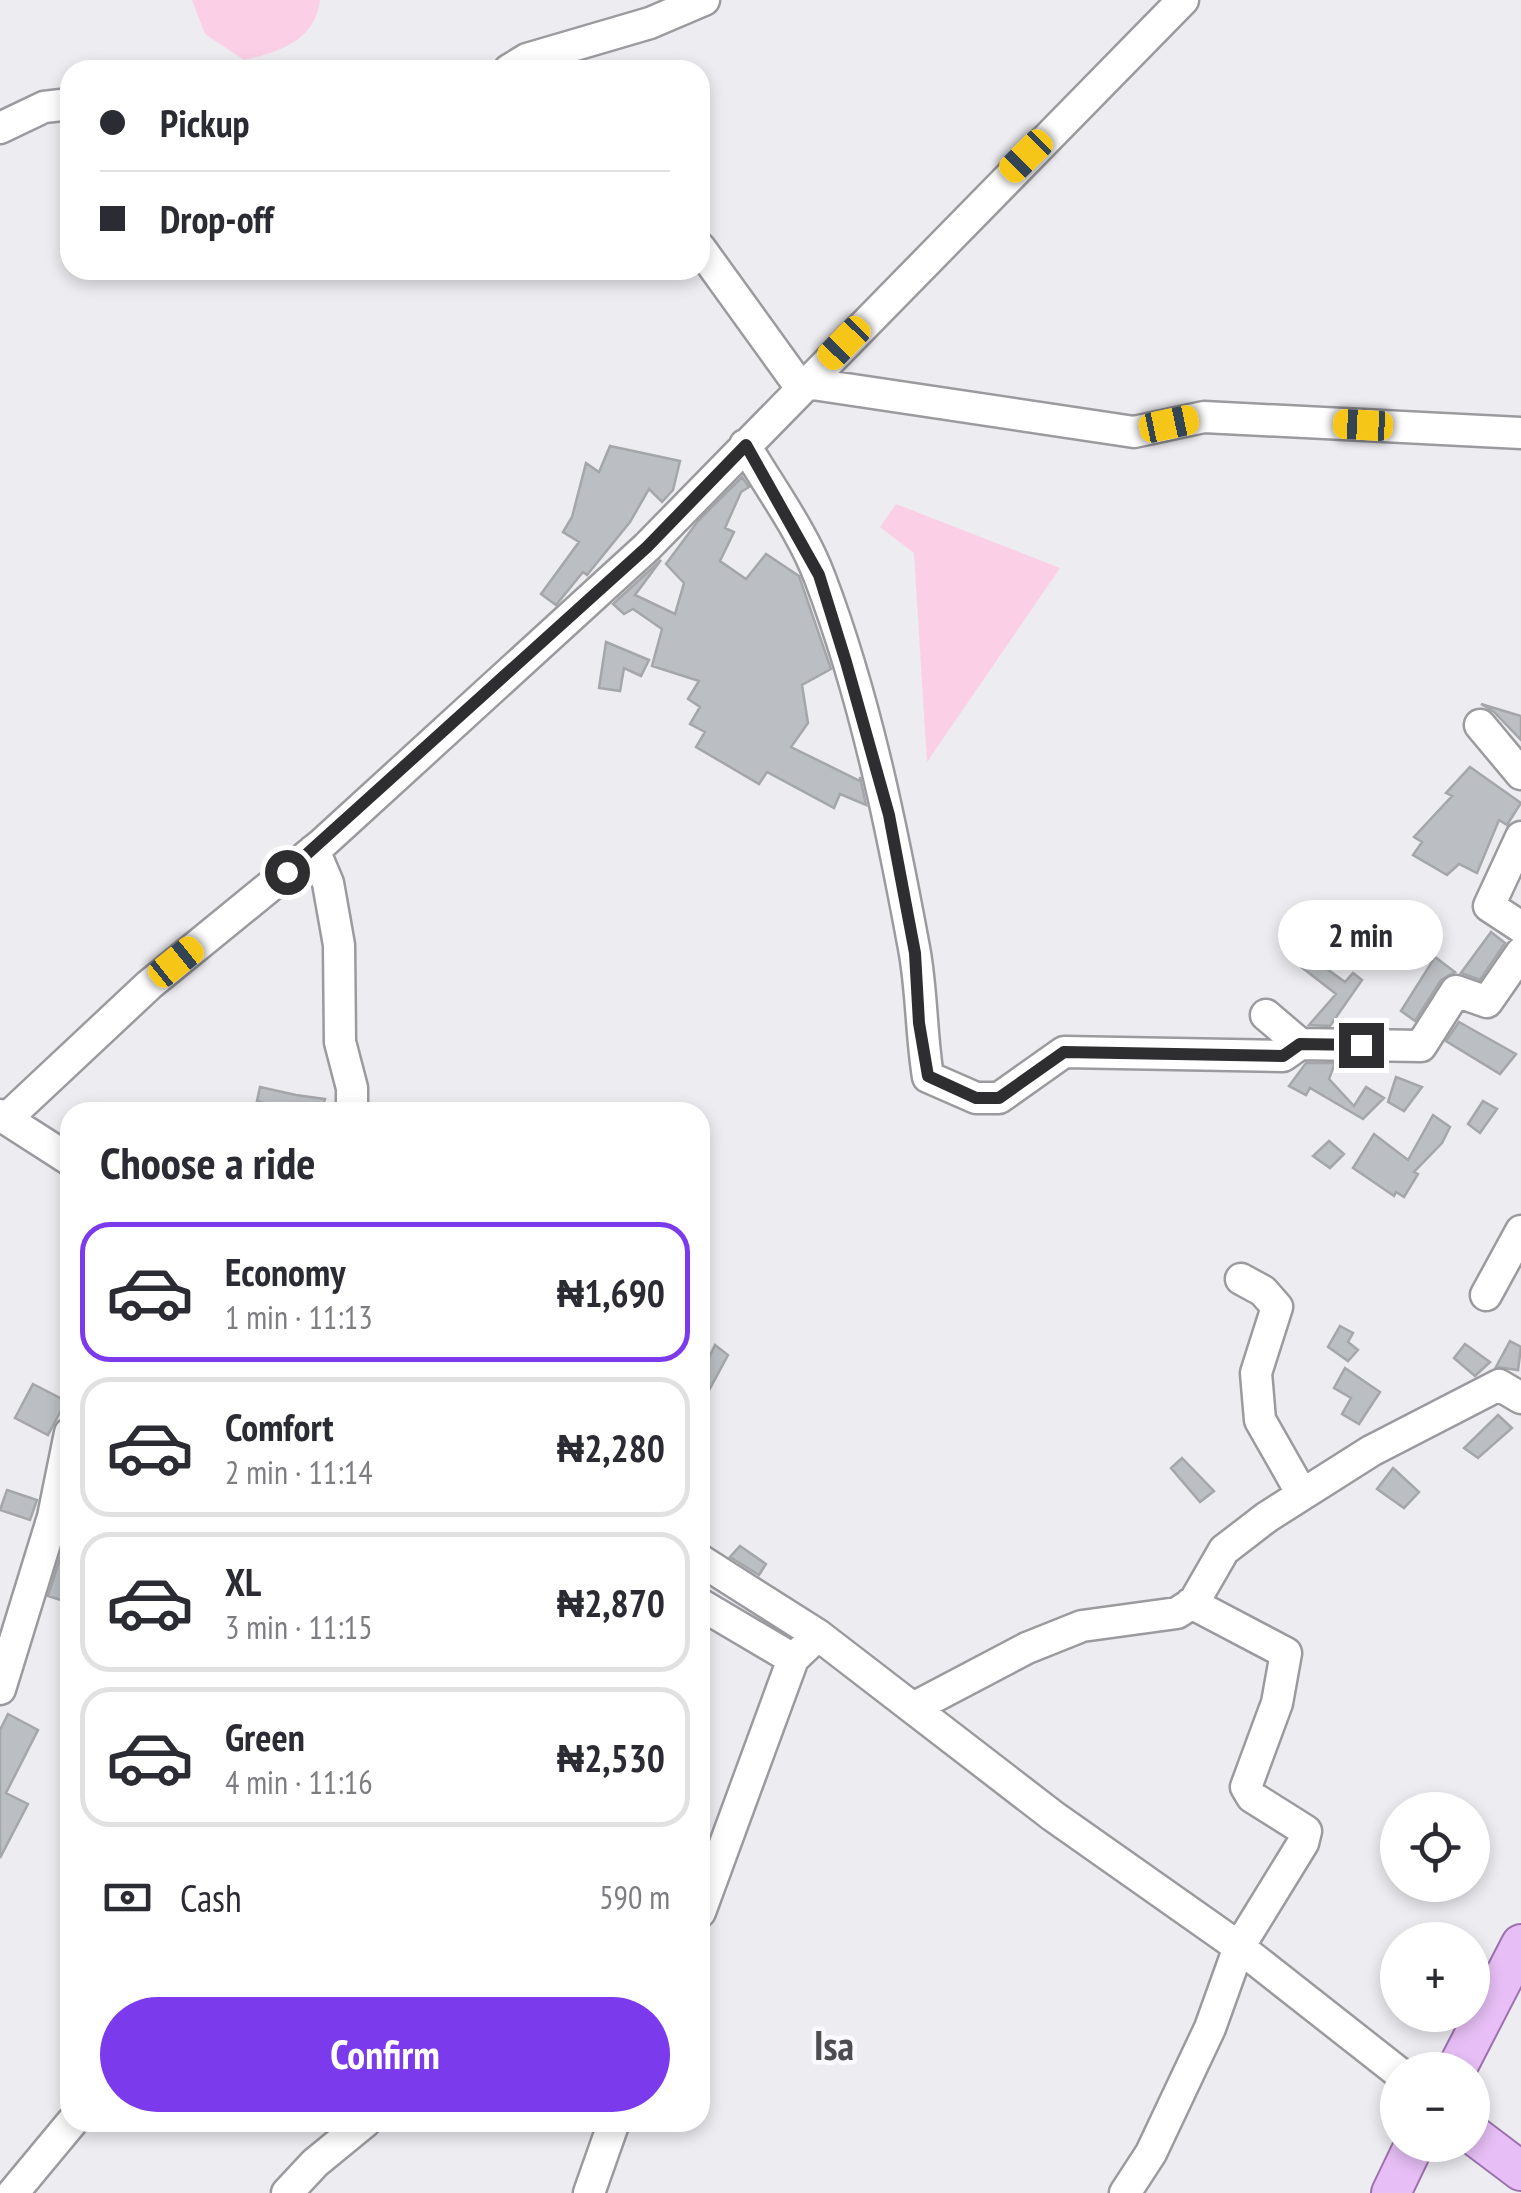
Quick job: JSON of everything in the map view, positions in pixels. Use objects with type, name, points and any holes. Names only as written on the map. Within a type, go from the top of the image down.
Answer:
[{"type":"main road","points":[[1468,2052],[1512,1983],[1521,1944]]},
{"type":"main road","points":[[1490,2148],[1521,2171]]},
{"type":"main road","points":[[1392,2193],[1406,2162]]},
{"type":"street","points":[[525,60],[650,23],[704,0]]},
{"type":"street","points":[[60,1154],[3,1117],[148,985],[314,850],[647,547],[1183,0]]},
{"type":"street","points":[[0,128],[44,107],[60,105]]},
{"type":"street","points":[[710,261],[804,385],[1134,432],[1204,417],[1521,433]]},
{"type":"street","points":[[746,445],[819,575],[846,662],[889,815],[915,953],[919,1023],[928,1076],[976,1098],[999,1098],[1064,1052],[1283,1056],[1300,1044],[1421,1046],[1456,990],[1487,1002],[1521,952]]},
{"type":"street","points":[[1480,725],[1521,774]]},
{"type":"street","points":[[1521,837],[1514,868],[1488,906],[1521,927]]},
{"type":"street","points":[[314,850],[328,883],[338,945],[340,1042],[352,1102]]},
{"type":"street","points":[[1266,1014],[1300,1044]]},
{"type":"street","points":[[1486,1295],[1521,1232]]},
{"type":"street","points":[[1241,1279],[1264,1291],[1278,1308],[1256,1374],[1260,1420],[1302,1494]]},
{"type":"street","points":[[913,1708],[1027,1648],[1082,1626],[1171,1615],[1191,1604],[1224,1550],[1370,1450],[1499,1385],[1521,1398]]},
{"type":"street","points":[[0,1689],[60,1483]]},
{"type":"street","points":[[710,1566],[818,1634],[1053,1816],[1238,1947],[1380,2058]]},
{"type":"street","points":[[1126,2193],[1151,2153],[1210,2028],[1238,1947],[1303,1843],[1306,1831],[1252,1797],[1246,1788],[1277,1703],[1286,1653],[1191,1604]]},
{"type":"street","points":[[710,1610],[793,1659]]},
{"type":"street","points":[[710,1885],[793,1659],[818,1634]]},
{"type":"street","points":[[13,2193],[64,2132]]},
{"type":"street","points":[[287,2193],[353,2132]]},
{"type":"street","points":[[589,2193],[610,2132]]},
{"type":"shaded area","points":[[192,0],[320,0],[317,14],[303,35],[282,48],[244,60],[205,34]]},
{"type":"shaded area","points":[[896,504],[1060,568],[927,762],[914,553],[880,527]]},
{"type":"building","points":[[610,446],[680,461],[673,490],[662,502],[649,489],[630,522],[587,575],[583,572],[556,605],[541,594],[579,542],[563,532],[572,517],[586,463],[599,472]]},
{"type":"building","points":[[742,477],[749,487],[741,492],[725,528],[734,532],[720,561],[746,579],[766,554],[799,576],[831,669],[802,685],[808,723],[791,747],[860,781],[860,777],[866,805],[840,794],[834,808],[767,772],[759,784],[696,747],[705,732],[690,724],[700,707],[688,699],[699,681],[652,666],[662,629],[633,609],[624,614],[613,604],[661,560],[635,595],[675,614],[684,583],[666,564],[698,521]]},
{"type":"building","points":[[606,642],[649,660],[641,676],[624,668],[620,691],[599,688]]},
{"type":"building","points":[[1481,704],[1521,716],[1521,740],[1494,712]]},
{"type":"building","points":[[1470,767],[1521,803],[1507,825],[1499,820],[1477,873],[1459,864],[1447,875],[1413,855],[1422,842],[1414,837],[1452,796],[1446,793]]},
{"type":"building","points":[[1391,922],[1404,931],[1382,955],[1367,945]]},
{"type":"building","points":[[1491,932],[1505,943],[1480,980],[1461,973]]},
{"type":"building","points":[[1308,955],[1345,982],[1353,973],[1362,980],[1330,1026],[1309,1025],[1336,994],[1300,966]]},
{"type":"building","points":[[1435,957],[1455,972],[1441,980],[1415,1021],[1401,1011]]},
{"type":"building","points":[[1459,1022],[1516,1054],[1500,1074],[1446,1041]]},
{"type":"building","points":[[1306,1063],[1335,1063],[1329,1079],[1354,1106],[1366,1087],[1384,1098],[1363,1119],[1310,1088],[1306,1095],[1289,1086]]},
{"type":"building","points":[[1396,1077],[1422,1087],[1404,1111],[1388,1102]]},
{"type":"building","points":[[260,1087],[325,1099],[324,1102],[257,1101]]},
{"type":"building","points":[[1483,1101],[1497,1109],[1480,1133],[1468,1124]]},
{"type":"building","points":[[1433,1115],[1450,1127],[1442,1143],[1414,1172],[1418,1174],[1404,1197],[1396,1192],[1394,1196],[1353,1168],[1374,1134],[1408,1160]]},
{"type":"building","points":[[1329,1141],[1344,1154],[1330,1168],[1313,1156]]},
{"type":"building","points":[[1340,1326],[1353,1333],[1348,1342],[1358,1350],[1348,1361],[1328,1347]]},
{"type":"building","points":[[1510,1341],[1521,1347],[1518,1370],[1496,1367]]},
{"type":"building","points":[[1465,1344],[1490,1362],[1475,1376],[1454,1358]]},
{"type":"building","points":[[715,1345],[728,1355],[710,1388],[710,1355]]},
{"type":"building","points":[[1345,1368],[1380,1392],[1359,1424],[1342,1414],[1351,1398],[1334,1388]]},
{"type":"building","points":[[33,1384],[60,1398],[60,1412],[48,1435],[15,1418]]},
{"type":"building","points":[[1498,1415],[1512,1428],[1478,1458],[1464,1448]]},
{"type":"building","points":[[1182,1458],[1214,1491],[1200,1502],[1171,1468]]},
{"type":"building","points":[[1393,1468],[1419,1492],[1404,1508],[1377,1489]]},
{"type":"building","points":[[7,1490],[37,1500],[30,1520],[0,1510]]},
{"type":"building","points":[[740,1546],[766,1564],[759,1575],[730,1557]]},
{"type":"building","points":[[60,1558],[60,1600],[48,1596]]},
{"type":"building","points":[[8,1714],[38,1730],[6,1793],[28,1804],[0,1858],[0,1730]]},
{"type":"district","name":"Isa","points":[[834,2045]]},
{"type":"route","points":[[287,872],[647,547],[746,445],[819,575],[846,662],[889,815],[915,953],[919,1023],[928,1076],[976,1098],[999,1098],[1064,1052],[1283,1056],[1300,1044],[1361,1045]]}]
